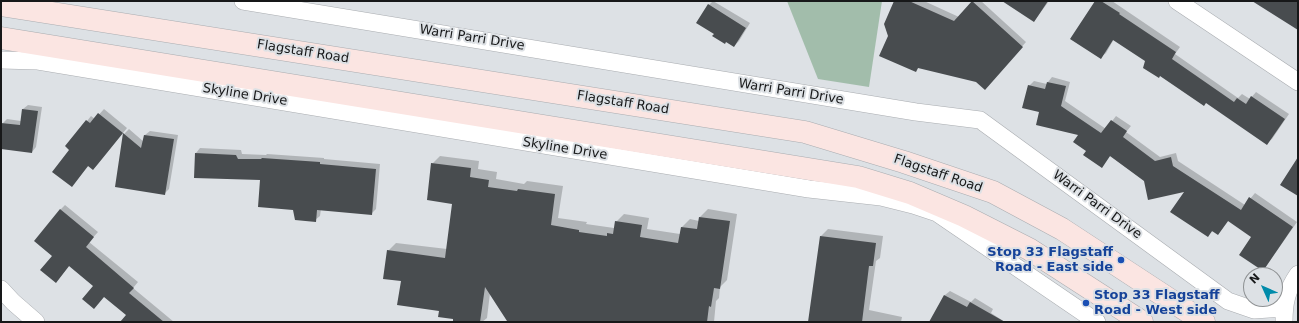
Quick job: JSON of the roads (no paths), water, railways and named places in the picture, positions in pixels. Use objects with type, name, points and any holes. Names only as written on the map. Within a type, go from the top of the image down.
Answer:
[{"type":"main road","name":"Flagstaff Road","points":[[1,5],[805,132],[904,162],[993,192],[1062,229],[1204,322]]},
{"type":"main road","name":"Flagstaff Road","points":[[1,38],[858,177],[910,193],[971,219],[1029,249],[1142,322]]},
{"type":"street","name":"Warri Parri Drive","points":[[243,1],[916,112],[980,120],[1228,301],[1254,310],[1284,315]]},
{"type":"street","points":[[1177,1],[1298,82]]},
{"type":"street","name":"Skyline Drive","points":[[1,60],[38,61],[809,189],[881,197],[937,213],[1097,322]]},
{"type":"street","points":[[1284,315],[1290,286],[1298,274]]},
{"type":"street","points":[[1,290],[36,322]]},
{"type":"place","name":"Stop 33 Flagstaff Road - East side","points":[[1121,260]]},
{"type":"place","name":"Stop 33 Flagstaff Road - West side","points":[[1086,303]]}]
